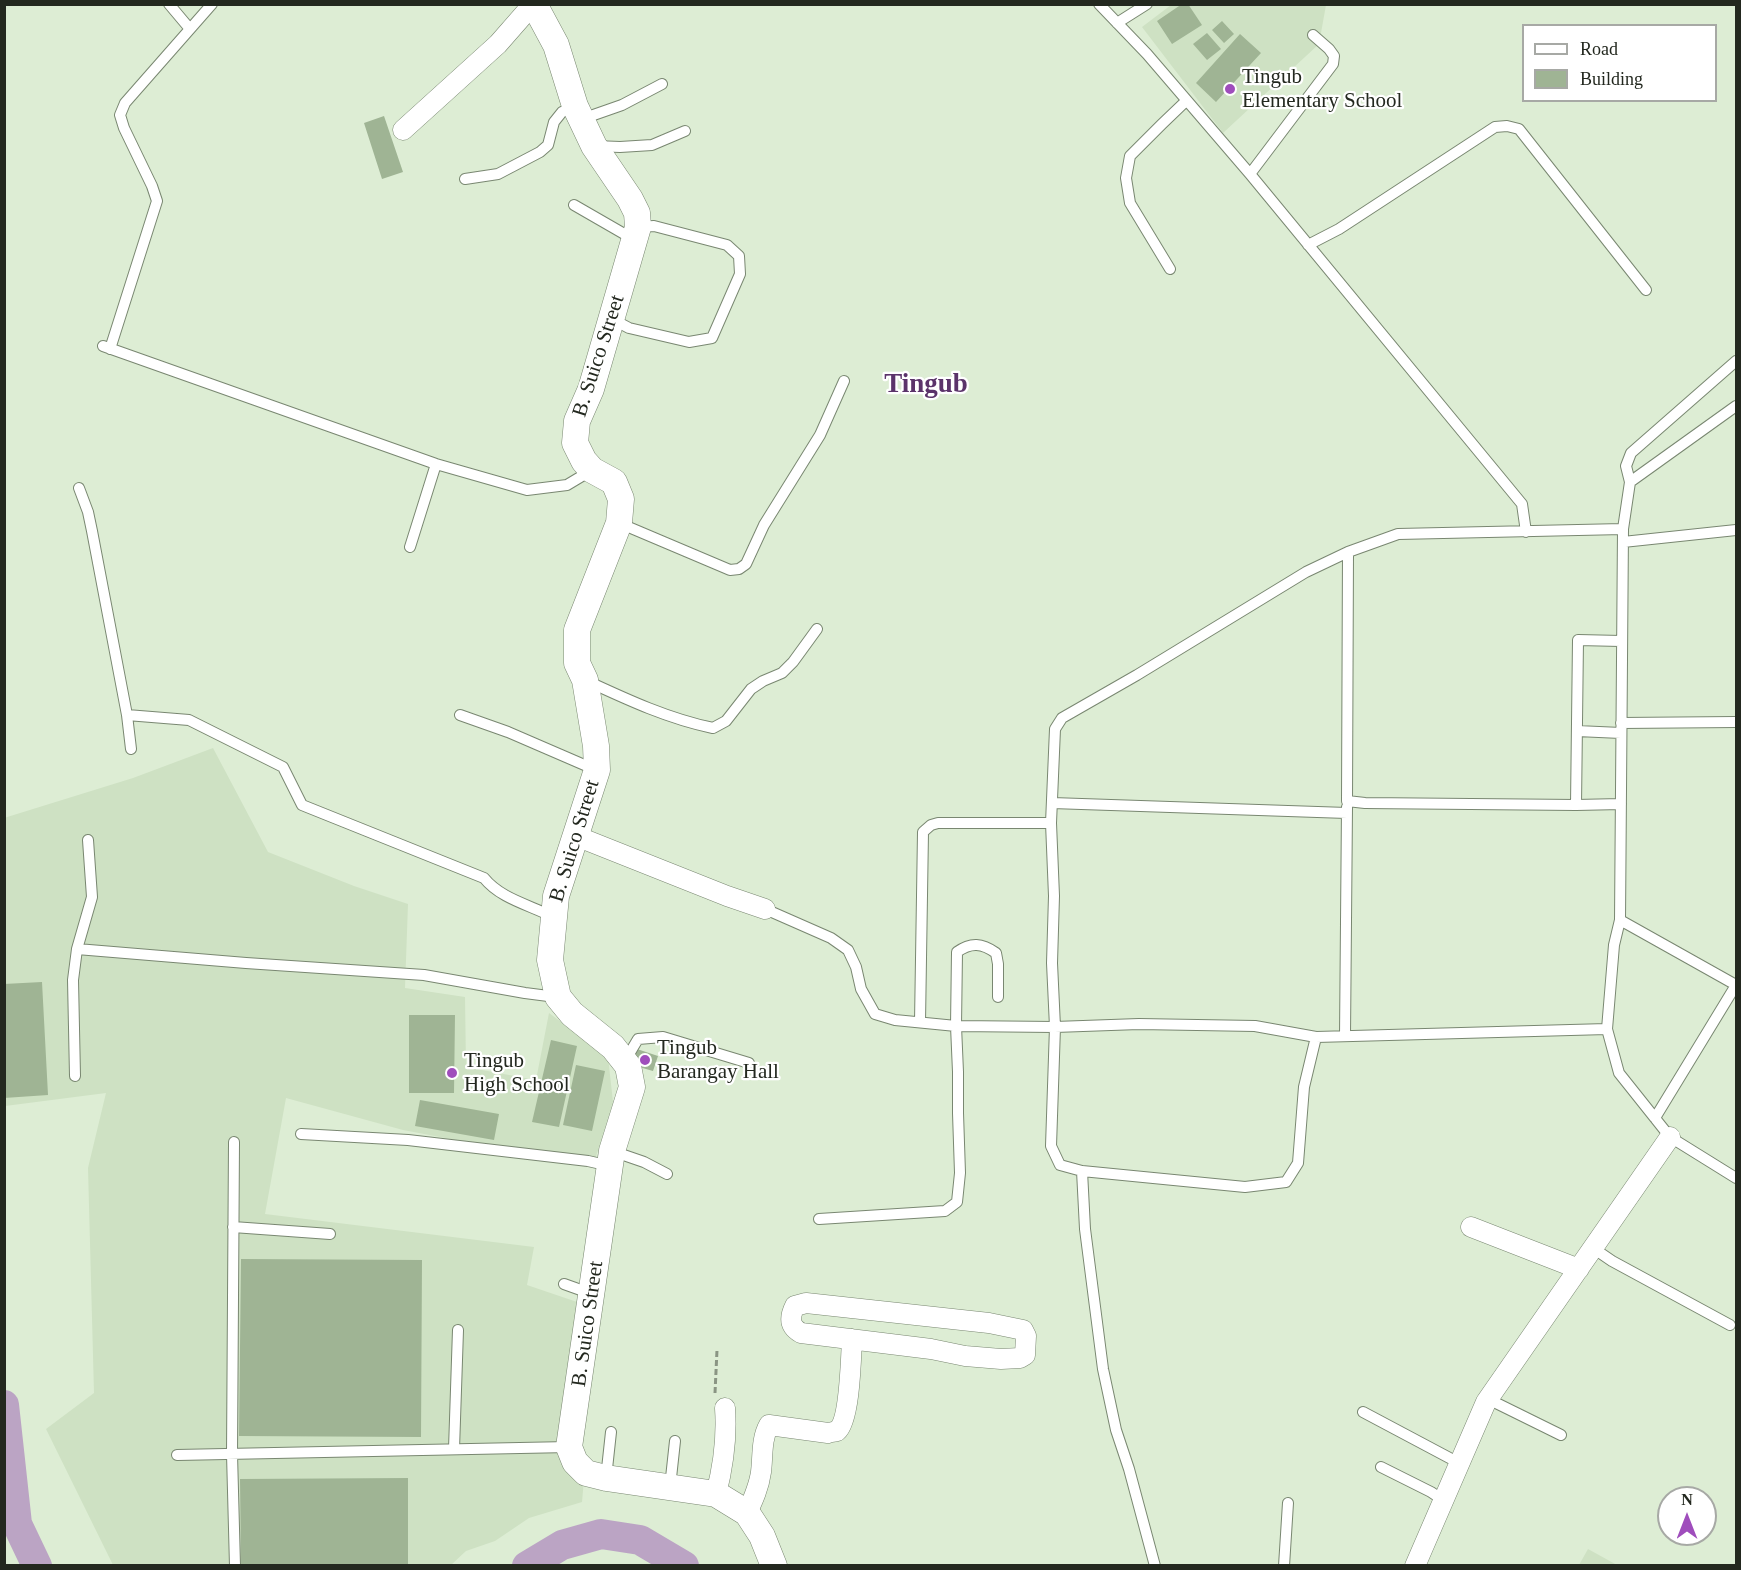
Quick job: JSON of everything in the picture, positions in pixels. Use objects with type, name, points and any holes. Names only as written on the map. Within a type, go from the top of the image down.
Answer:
[{"type":"street","points":[[403,130],[498,44],[533,4],[556,45],[578,113],[594,146],[637,213],[636,233]]},
{"type":"street","name":"B. Suico Street","points":[[558,997],[550,960],[556,896],[597,771],[596,746],[585,680],[577,663],[577,630],[619,523],[621,499],[614,482],[592,470],[584,461],[575,443],[577,421],[591,389],[636,233]]},
{"type":"street","points":[[576,836],[765,909]]},
{"type":"street","points":[[558,997],[572,1014],[614,1047],[625,1062]]},
{"type":"street","name":"B. Suico Street","points":[[569,1447],[611,1158],[632,1087],[628,1066],[625,1062]]},
{"type":"street","points":[[1415,1566],[1488,1399],[1670,1137]]},
{"type":"street","points":[[1471,1227],[1579,1269]]},
{"type":"street","points":[[806,1304],[988,1323],[1023,1330],[1026,1336],[1025,1354],[1020,1358],[1001,1359],[965,1356],[931,1349],[852,1339],[801,1333],[794,1329],[791,1323],[795,1306],[806,1304]]},
{"type":"street","points":[[747,1513],[761,1474],[765,1432],[769,1425],[828,1433],[837,1431],[844,1421],[852,1339]]},
{"type":"street","points":[[716,1494],[722,1469],[725,1408]]},
{"type":"street","points":[[569,1447],[575,1462],[586,1473],[716,1494],[747,1513],[762,1536],[774,1566]]},
{"type":"lane","points":[[169,4],[190,30]]},
{"type":"lane","points":[[212,4],[125,103],[120,116],[157,201],[106,347],[436,464],[527,490],[567,484],[592,470]]},
{"type":"lane","points":[[1099,4],[1147,54],[1250,174],[1522,504],[1526,532]]},
{"type":"lane","points":[[1117,23],[1147,4]]},
{"type":"lane","points":[[1250,174],[1333,64],[1334,56],[1313,35]]},
{"type":"lane","points":[[465,179],[498,174],[540,152],[548,145],[554,122],[562,112],[578,113],[622,105],[662,84]]},
{"type":"lane","points":[[1170,269],[1130,202],[1126,178],[1130,156],[1186,101]]},
{"type":"lane","points":[[1308,245],[1340,229],[1495,127],[1507,126],[1519,129],[1646,290]]},
{"type":"lane","points":[[594,146],[652,145],[685,131]]},
{"type":"lane","points":[[574,205],[636,233],[654,226],[727,245],[739,256],[740,274],[712,338],[689,342],[628,328],[612,319]]},
{"type":"lane","points":[[1737,362],[1631,453],[1626,466],[1630,482],[1623,530],[1620,920],[1614,945],[1607,1029],[1619,1073],[1670,1137],[1737,1178]]},
{"type":"lane","points":[[619,523],[730,570],[739,569],[746,564],[765,525],[820,435],[844,381]]},
{"type":"lane","points":[[1630,482],[1737,406]]},
{"type":"lane","points":[[410,547],[436,464]]},
{"type":"lane","points":[[79,488],[88,512],[127,715],[131,749]]},
{"type":"lane","points":[[1316,1037],[1304,1087],[1298,1163],[1286,1182],[1245,1187],[1082,1171],[1060,1165],[1051,1146],[1055,1027],[1051,823],[1055,729],[1062,718],[1306,572],[1348,552],[1398,534],[1623,530]]},
{"type":"lane","points":[[1623,542],[1737,530]]},
{"type":"lane","points":[[1346,1036],[1348,552]]},
{"type":"lane","points":[[585,680],[634,703],[694,724],[713,728],[726,721],[751,689],[782,673],[817,629]]},
{"type":"lane","points":[[1576,805],[1578,640],[1621,641]]},
{"type":"lane","points":[[127,715],[189,720],[283,767],[302,805],[484,878],[492,888],[553,917]]},
{"type":"lane","points":[[460,715],[508,732],[597,771]]},
{"type":"lane","points":[[1577,731],[1737,722]]},
{"type":"lane","points":[[1347,801],[1365,803],[1621,804]]},
{"type":"lane","points":[[1052,803],[1347,813]]},
{"type":"lane","points":[[920,1022],[923,832],[931,825],[938,823],[1051,823]]},
{"type":"lane","points":[[75,1076],[73,980],[78,949],[92,897],[88,840]]},
{"type":"lane","points":[[765,909],[831,938],[848,950],[856,967],[861,989],[875,1014],[895,1020],[956,1026],[1055,1027],[1139,1024],[1255,1026],[1316,1037],[1607,1029]]},
{"type":"lane","points":[[1620,920],[1737,985],[1655,1118]]},
{"type":"lane","points":[[819,1219],[945,1211],[957,1202],[960,1173],[956,1026],[957,952],[965,946],[976,945],[987,946],[996,953],[998,997]]},
{"type":"lane","points":[[78,949],[424,975],[558,997]]},
{"type":"lane","points":[[625,1062],[638,1039],[663,1037],[749,1063]]},
{"type":"lane","points":[[301,1134],[408,1140],[588,1161],[611,1158],[644,1162],[667,1174]]},
{"type":"lane","points":[[234,1142],[232,1454],[235,1566]]},
{"type":"lane","points":[[1082,1171],[1085,1229],[1103,1369],[1116,1430],[1155,1566]]},
{"type":"lane","points":[[233,1227],[330,1234]]},
{"type":"lane","points":[[1593,1248],[1612,1261],[1730,1325]]},
{"type":"lane","points":[[564,1284],[592,1294]]},
{"type":"lane","points":[[454,1449],[458,1330]]},
{"type":"lane","points":[[1488,1399],[1561,1435]]},
{"type":"lane","points":[[1363,1412],[1459,1463]]},
{"type":"lane","points":[[606,1478],[611,1432]]},
{"type":"lane","points":[[670,1487],[675,1441]]},
{"type":"lane","points":[[177,1455],[569,1447]]},
{"type":"lane","points":[[1381,1467],[1443,1500]]},
{"type":"lane","points":[[1284,1566],[1288,1503]]},
{"type":"path","points":[[717,1350],[715,1398],[725,1408]]},
{"type":"shaded area","name":"Tingub Elementary School","points":[[1171,5],[1326,5],[1319,44],[1223,133],[1142,27]]},
{"type":"shaded area","points":[[213,748],[268,852],[354,886],[408,904],[405,988],[465,997],[466,1067],[536,1080],[549,1013],[608,1057],[613,1102],[593,1166],[403,1130],[286,1098],[265,1214],[534,1247],[527,1285],[580,1303],[563,1428],[585,1468],[582,1502],[529,1518],[495,1541],[466,1551],[451,1565],[113,1565],[46,1429],[94,1393],[88,1168],[106,1093],[5,1106],[4,818],[133,778]]},
{"type":"shaded area","points":[[1588,1549],[1617,1565],[1579,1565]]},
{"type":"building","points":[[1182,4],[1188,4],[1202,25],[1172,44],[1157,21]]},
{"type":"building","points":[[1222,21],[1234,34],[1224,43],[1212,30]]},
{"type":"building","points":[[1207,33],[1221,49],[1207,60],[1193,44]]},
{"type":"building","points":[[1240,34],[1261,53],[1216,102],[1196,83]]},
{"type":"building","points":[[384,116],[403,172],[382,179],[364,123]]},
{"type":"building","points":[[42,982],[48,1095],[4,1098],[4,984]]},
{"type":"building","points":[[409,1015],[455,1015],[454,1093],[409,1093]]},
{"type":"building","points":[[551,1040],[577,1046],[559,1127],[532,1122]]},
{"type":"building","name":"Tingub Barangay Hall","points":[[637,1049],[658,1056],[653,1071],[632,1065]]},
{"type":"building","points":[[576,1065],[605,1071],[592,1131],[563,1125]]},
{"type":"building","points":[[420,1100],[499,1114],[494,1140],[415,1126]]},
{"type":"building","points":[[241,1259],[422,1260],[421,1437],[239,1436]]},
{"type":"building","points":[[408,1478],[408,1566],[241,1566],[240,1479]]},
{"type":"waterway","points":[[4,1405],[17,1524],[37,1566]]},
{"type":"waterway","points":[[527,1566],[562,1545],[601,1534],[640,1540],[684,1566]]},
{"type":"place","name":"Tingub Elementary School","points":[[1230,89]]},
{"type":"place","name":"Tingub Barangay Hall","points":[[645,1060]]},
{"type":"place","name":"Tingub High School","points":[[452,1073]]},
{"type":"district","name":"Tingub","points":[[926,385]]}]
